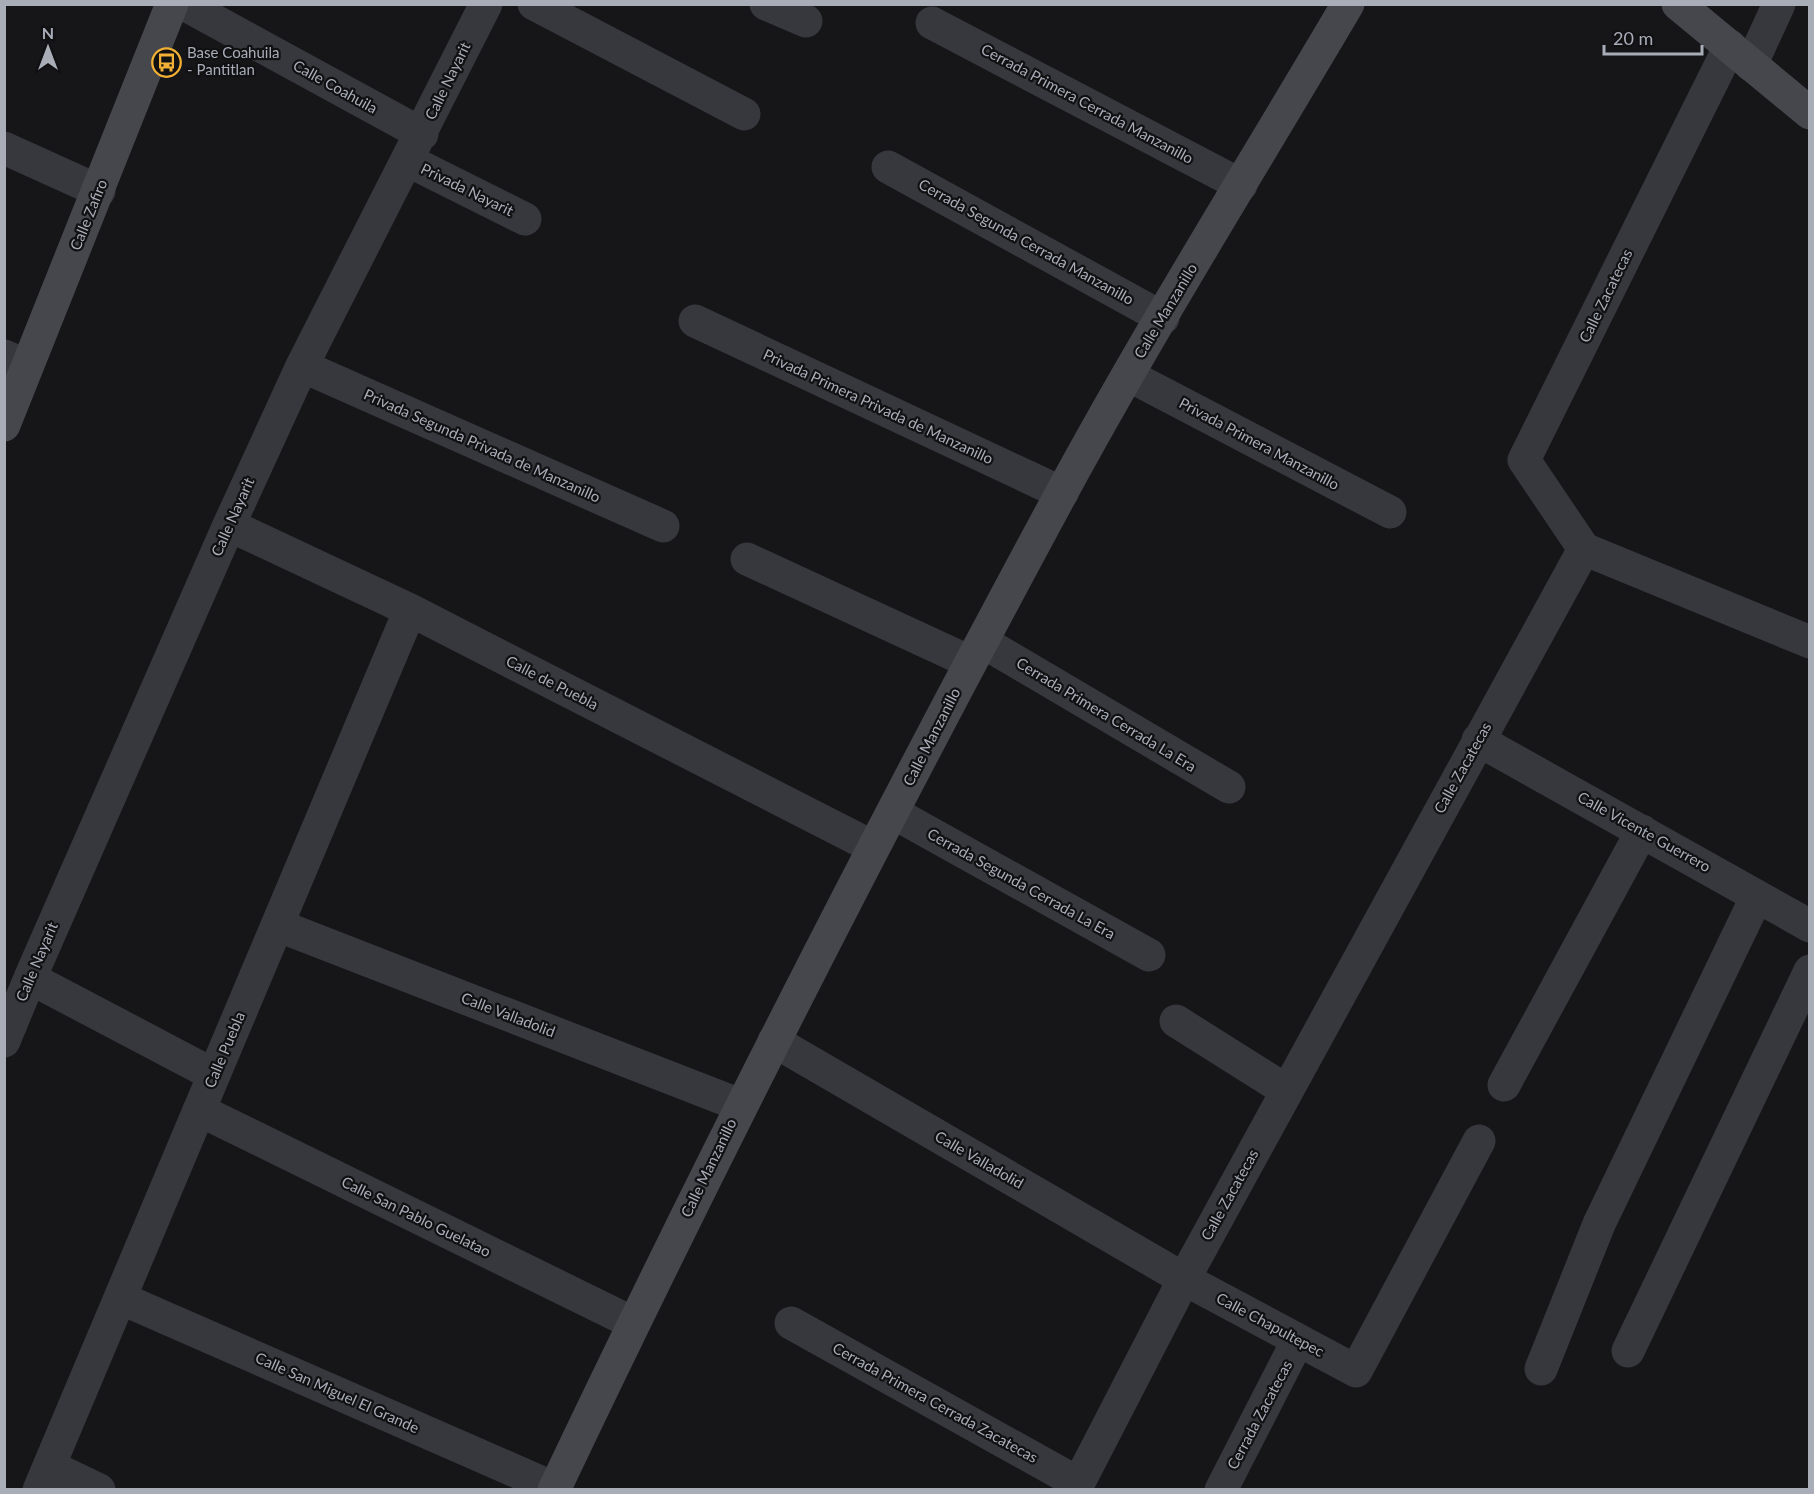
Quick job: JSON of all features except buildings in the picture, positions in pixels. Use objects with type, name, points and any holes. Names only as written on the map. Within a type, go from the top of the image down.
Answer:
[{"type":"street","name":"Calle Zafiro","points":[[4,425],[16,361],[99,191],[172,4]]},
{"type":"street","name":"Calle Coahuila","points":[[184,4],[415,148]]},
{"type":"street","name":"Calle Nayarit","points":[[4,1041],[229,525],[302,366],[415,148],[486,4]]},
{"type":"street","points":[[534,4],[744,114]]},
{"type":"street","points":[[766,4],[806,21]]},
{"type":"street","name":"Calle Manzanillo","points":[[554,1489],[740,1105],[873,847],[894,813],[1062,493],[1128,375],[1348,4]]},
{"type":"street","points":[[1678,4],[1809,113]]},
{"type":"street","points":[[1741,56],[1779,4]]},
{"type":"street","name":"Cerrada Primera Cerrada Manzanillo","points":[[932,23],[1241,185]]},
{"type":"street","name":"Calle Zacatecas","points":[[1077,1486],[1184,1279],[1584,549],[1524,460],[1741,56]]},
{"type":"street","points":[[4,148],[99,191]]},
{"type":"street","name":"Privada Nayarit","points":[[415,148],[525,219]]},
{"type":"street","name":"Cerrada Segunda Cerrada Manzanillo","points":[[888,167],[1163,318]]},
{"type":"street","name":"Privada Primera Privada de Manzanillo","points":[[694,321],[1062,493]]},
{"type":"street","name":"Privada Segunda Privada de Manzanillo","points":[[302,366],[663,526]]},
{"type":"street","name":"Privada Primera Manzanillo","points":[[1128,375],[1390,512]]},
{"type":"street","name":"Calle de Puebla","points":[[229,525],[410,610],[873,847]]},
{"type":"street","points":[[1584,549],[1809,642]]},
{"type":"street","points":[[747,559],[977,652]]},
{"type":"street","name":"Calle Puebla","points":[[44,1478],[410,610]]},
{"type":"street","name":"Cerrada Primera Cerrada La Era","points":[[977,652],[1229,787]]},
{"type":"street","name":"Calle Vicente Guerrero","points":[[1478,740],[1809,926]]},
{"type":"street","name":"Cerrada Segunda Cerrada La Era","points":[[894,813],[1149,955]]},
{"type":"street","points":[[1504,1085],[1642,831]]},
{"type":"street","points":[[1541,1369],[1599,1224],[1757,896]]},
{"type":"street","name":"Calle Valladolid","points":[[277,925],[740,1105]]},
{"type":"street","points":[[1628,1351],[1809,970]]},
{"type":"street","points":[[30,978],[214,1075]]},
{"type":"street","points":[[1176,1021],[1287,1092]]},
{"type":"street","name":"Calle Valladolid","points":[[774,1041],[1184,1279]]},
{"type":"street","name":"Calle San Pablo Guelatao","points":[[199,1110],[633,1323]]},
{"type":"street","name":"Calle Chapultepec","points":[[1184,1279],[1356,1371],[1479,1141]]},
{"type":"street","name":"Calle San Miguel El Grande","points":[[120,1298],[554,1489]]},
{"type":"street","name":"Cerrada Primera Cerrada Zacatecas","points":[[791,1323],[1077,1486]]},
{"type":"street","name":"Cerrada Zacatecas","points":[[1221,1490],[1298,1341]]},
{"type":"street","points":[[44,1478],[99,1490]]},
{"type":"place","name":"Base Coahuila - Pantitlan","points":[[166,62]]}]
